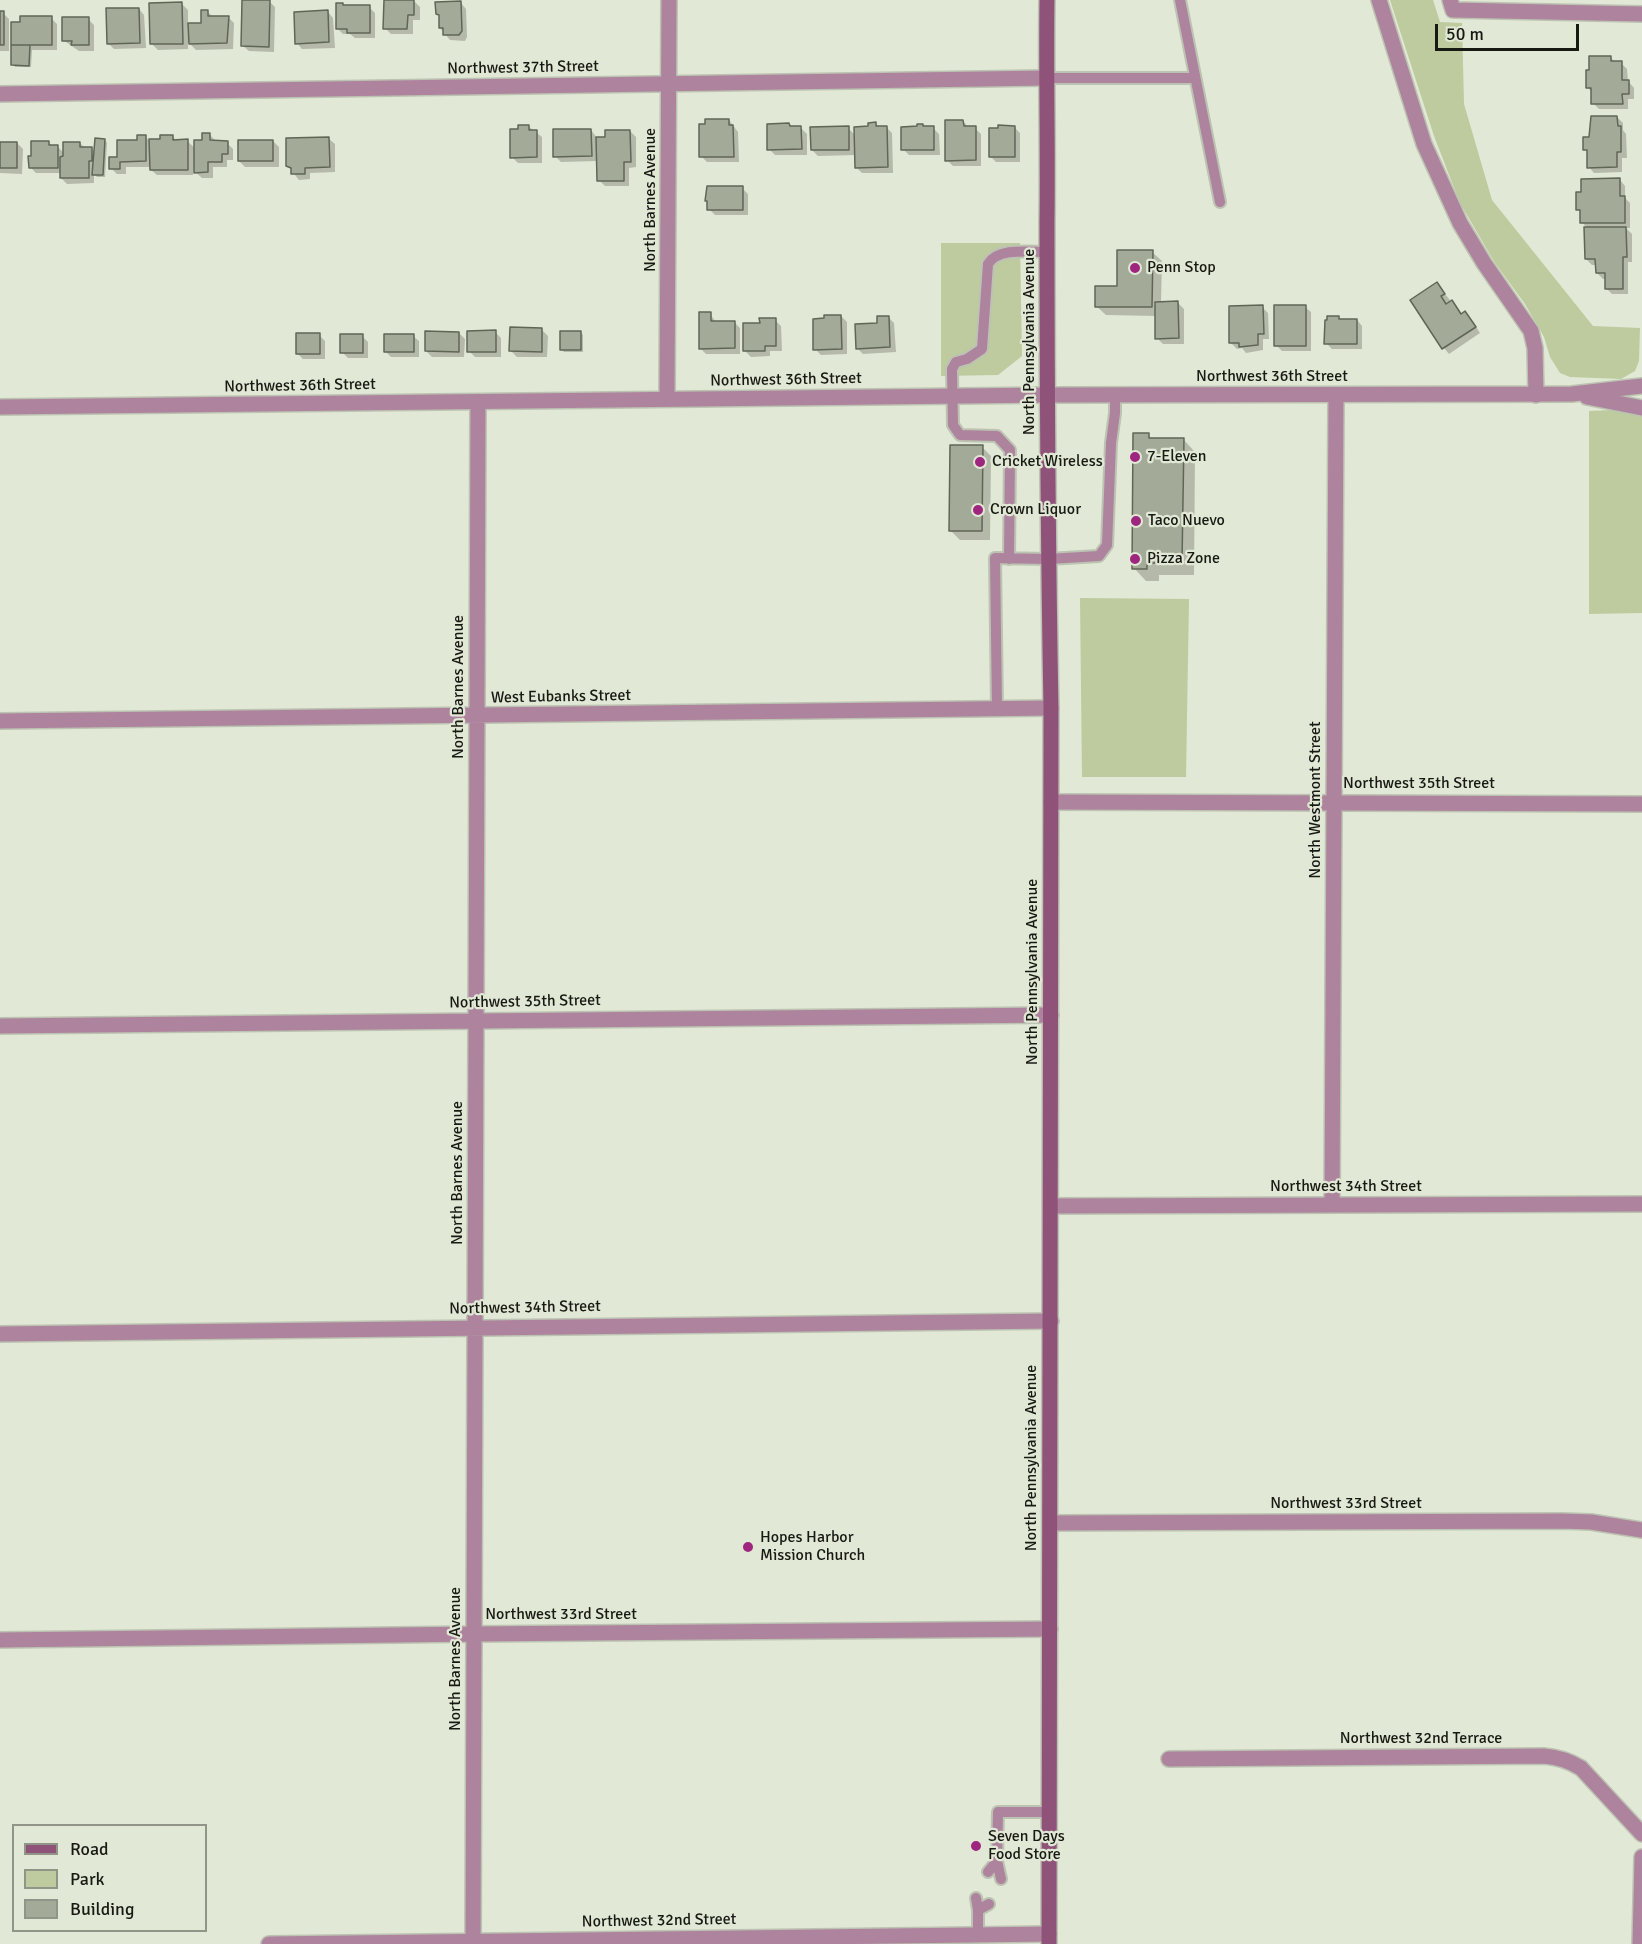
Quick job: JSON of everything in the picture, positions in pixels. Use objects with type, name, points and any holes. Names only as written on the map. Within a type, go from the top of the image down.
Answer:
[{"type":"main road","name":"North Pennsylvania Avenue","points":[[1047,0],[1048,559],[1051,708],[1049,1939]]},
{"type":"street","name":"North Barnes Avenue","points":[[667,399],[669,0]]},
{"type":"street","points":[[1379,0],[1424,144],[1460,223],[1484,263],[1531,331],[1535,348],[1536,395]]},
{"type":"street","points":[[1450,0],[1453,10],[1642,14]]},
{"type":"street","name":"Northwest 37th Street","points":[[0,94],[1046,78]]},
{"type":"street","name":"Northwest 36th Street","points":[[0,407],[1048,395],[1536,395],[1572,394],[1642,386]]},
{"type":"street","name":"Northwest 36th Street","points":[[1572,394],[1642,408]]},
{"type":"street","name":"North Westmont Street","points":[[1332,1205],[1336,395]]},
{"type":"street","name":"North Barnes Avenue","points":[[473,1943],[478,402]]},
{"type":"street","name":"West Eubanks Street","points":[[0,721],[477,717],[1051,708]]},
{"type":"street","name":"Northwest 35th Street","points":[[1051,802],[1642,804]]},
{"type":"street","name":"Northwest 35th Street","points":[[0,1026],[1051,1015]]},
{"type":"street","name":"Northwest 34th Street","points":[[1051,1206],[1642,1204]]},
{"type":"street","name":"Northwest 34th Street","points":[[0,1334],[476,1326],[1051,1321]]},
{"type":"street","name":"Northwest 33rd Street","points":[[1050,1523],[1562,1521],[1591,1522],[1642,1530]]},
{"type":"street","name":"Northwest 33rd Street","points":[[0,1640],[1050,1629]]},
{"type":"street","name":"Northwest 32nd Terrace","points":[[1169,1758],[1558,1757],[1569,1760],[1581,1768],[1642,1834]]},
{"type":"street","points":[[1641,1942],[1642,1857]]},
{"type":"street","name":"Northwest 32nd Street","points":[[269,1944],[978,1935],[1049,1939]]},
{"type":"lane","points":[[1180,0],[1220,202]]},
{"type":"lane","points":[[1046,78],[1194,78]]},
{"type":"lane","points":[[1009,559],[1010,450],[997,436],[960,435],[953,425],[952,369],[956,362],[967,359],[982,349],[988,264],[992,258],[999,253],[1047,252]]},
{"type":"lane","points":[[997,709],[995,558],[1048,559],[1099,556],[1107,545],[1115,396]]},
{"type":"lane","points":[[1001,1879],[997,1861],[998,1812],[1050,1812]]},
{"type":"lane","points":[[988,1872],[997,1861]]},
{"type":"lane","points":[[976,1898],[978,1935]]},
{"type":"lane","points":[[978,1910],[989,1904]]},
{"type":"green space","points":[[1390,0],[1433,0],[1440,22],[1462,23],[1464,104],[1492,200],[1593,326],[1640,328],[1639,361],[1635,371],[1621,379],[1570,377],[1560,373],[1550,357],[1544,337],[1525,304],[1495,263],[1460,203],[1434,136]]},
{"type":"green space","points":[[941,243],[1020,243],[1022,356],[998,375],[941,376]]},
{"type":"green space","points":[[1614,410],[1642,416],[1642,613],[1589,614],[1589,411]]},
{"type":"green space","points":[[1080,598],[1189,599],[1186,777],[1082,777]]},
{"type":"building","points":[[242,0],[270,0],[269,47],[241,46]]},
{"type":"building","points":[[384,0],[414,0],[414,15],[408,15],[407,29],[383,29]]},
{"type":"building","points":[[461,1],[462,31],[459,35],[443,35],[443,28],[439,28],[439,15],[436,14],[435,2]]},
{"type":"building","points":[[182,2],[183,44],[150,44],[149,3]]},
{"type":"building","points":[[336,3],[370,5],[370,33],[347,33],[347,29],[336,29]]},
{"type":"building","points":[[106,8],[139,8],[140,43],[107,44]]},
{"type":"building","points":[[201,10],[208,10],[208,16],[229,16],[227,43],[189,44],[188,23],[201,23]]},
{"type":"building","points":[[328,10],[329,42],[295,44],[294,12]]},
{"type":"building","points":[[0,11],[4,11],[4,45],[0,45]]},
{"type":"building","points":[[20,16],[52,16],[52,45],[11,45],[11,22],[20,22]]},
{"type":"building","points":[[62,17],[89,17],[89,45],[71,45],[72,41],[62,41]]},
{"type":"building","points":[[11,45],[30,45],[29,66],[11,65]]},
{"type":"building","points":[[1589,56],[1611,56],[1611,61],[1622,61],[1622,80],[1629,80],[1629,94],[1622,94],[1623,104],[1591,104],[1591,88],[1586,88]]},
{"type":"building","points":[[1591,116],[1617,116],[1618,126],[1621,126],[1621,152],[1617,152],[1617,167],[1587,168],[1587,150],[1583,150],[1583,137],[1589,137]]},
{"type":"building","points":[[705,119],[729,119],[729,125],[733,125],[734,157],[699,157],[699,124],[705,124]]},
{"type":"building","points":[[945,120],[963,120],[964,126],[976,126],[976,160],[945,161]]},
{"type":"building","points":[[876,122],[876,126],[887,126],[888,167],[855,168],[854,127],[868,126],[868,123]]},
{"type":"building","points":[[789,123],[790,126],[801,126],[802,149],[767,150],[767,124]]},
{"type":"building","points":[[917,124],[934,126],[934,150],[901,150],[901,127],[917,126]]},
{"type":"building","points":[[518,125],[529,125],[529,130],[537,130],[537,157],[510,158],[510,129],[518,129]]},
{"type":"building","points":[[998,125],[1015,126],[1015,157],[989,157],[989,128],[998,128]]},
{"type":"building","points":[[849,126],[849,150],[811,150],[810,127]]},
{"type":"building","points":[[553,129],[591,129],[592,156],[553,157]]},
{"type":"building","points":[[605,130],[630,130],[631,162],[624,162],[624,181],[597,181],[596,137],[605,137]]},
{"type":"building","points":[[202,133],[210,133],[210,140],[228,141],[228,154],[222,154],[222,162],[208,162],[208,172],[194,173],[194,140],[202,140]]},
{"type":"building","points":[[137,135],[146,135],[146,161],[120,162],[120,169],[109,169],[109,157],[117,157],[117,140],[137,140]]},
{"type":"building","points":[[160,135],[173,135],[173,140],[188,139],[188,170],[150,170],[149,139],[160,139]]},
{"type":"building","points":[[329,137],[330,167],[305,168],[305,174],[291,174],[291,168],[286,166],[286,138]]},
{"type":"building","points":[[95,138],[105,139],[103,175],[92,175]]},
{"type":"building","points":[[238,140],[273,140],[273,161],[238,161]]},
{"type":"building","points":[[31,141],[49,141],[49,145],[58,145],[58,168],[29,168],[28,156],[31,156]]},
{"type":"building","points":[[0,142],[17,142],[17,168],[0,168]]},
{"type":"building","points":[[63,142],[80,142],[80,147],[92,147],[89,178],[60,178]]},
{"type":"building","points":[[1620,178],[1620,196],[1625,196],[1625,223],[1580,223],[1580,210],[1576,210],[1576,192],[1581,192],[1581,179]]},
{"type":"building","points":[[707,186],[743,186],[743,210],[707,210],[707,201],[705,201]]},
{"type":"building","points":[[1584,227],[1626,227],[1627,257],[1623,257],[1623,289],[1605,289],[1605,273],[1596,273],[1595,259],[1585,259]]},
{"type":"building","name":"Penn Stop","points":[[1117,250],[1153,250],[1152,307],[1095,307],[1095,286],[1117,286]]},
{"type":"building","points":[[1437,282],[1445,294],[1441,296],[1446,304],[1452,300],[1461,314],[1465,311],[1476,327],[1442,349],[1410,300]]},
{"type":"building","points":[[1178,301],[1179,338],[1155,339],[1155,302]]},
{"type":"building","points":[[1263,305],[1264,334],[1258,334],[1258,345],[1239,347],[1239,343],[1229,343],[1229,306]]},
{"type":"building","points":[[1274,305],[1306,305],[1306,346],[1274,346]]},
{"type":"building","points":[[699,312],[711,312],[711,321],[735,321],[735,348],[699,349]]},
{"type":"building","points":[[824,315],[841,315],[842,349],[813,350],[813,319],[824,318]]},
{"type":"building","points":[[877,316],[889,316],[890,347],[856,349],[855,324],[877,323]]},
{"type":"building","points":[[1327,316],[1357,319],[1357,344],[1324,344]]},
{"type":"building","points":[[759,318],[776,318],[776,346],[765,346],[765,351],[743,351],[743,323],[760,323]]},
{"type":"building","points":[[510,327],[542,328],[542,352],[509,351]]},
{"type":"building","points":[[496,330],[496,352],[467,352],[467,331]]},
{"type":"building","points":[[425,331],[459,332],[459,352],[425,351]]},
{"type":"building","points":[[560,331],[581,331],[581,350],[560,350]]},
{"type":"building","points":[[296,333],[320,333],[320,354],[296,354]]},
{"type":"building","points":[[340,334],[363,334],[363,353],[340,353]]},
{"type":"building","points":[[384,334],[414,334],[414,352],[384,352]]},
{"type":"building","points":[[1133,433],[1149,433],[1149,438],[1184,438],[1182,563],[1147,563],[1147,569],[1132,569]]},
{"type":"building","points":[[950,445],[983,445],[982,531],[949,531]]},
{"type":"place","name":"Penn Stop","points":[[1135,268]]},
{"type":"place","name":"7-Eleven","points":[[1135,457]]},
{"type":"place","name":"Cricket Wireless","points":[[980,462]]},
{"type":"place","name":"Crown Liquor","points":[[978,510]]},
{"type":"place","name":"Taco Nuevo","points":[[1136,521]]},
{"type":"place","name":"Pizza Zone","points":[[1135,559]]},
{"type":"place","name":"Hopes Harbor Mission Church","points":[[748,1547]]},
{"type":"place","name":"Seven Days Food Store","points":[[976,1846]]}]
